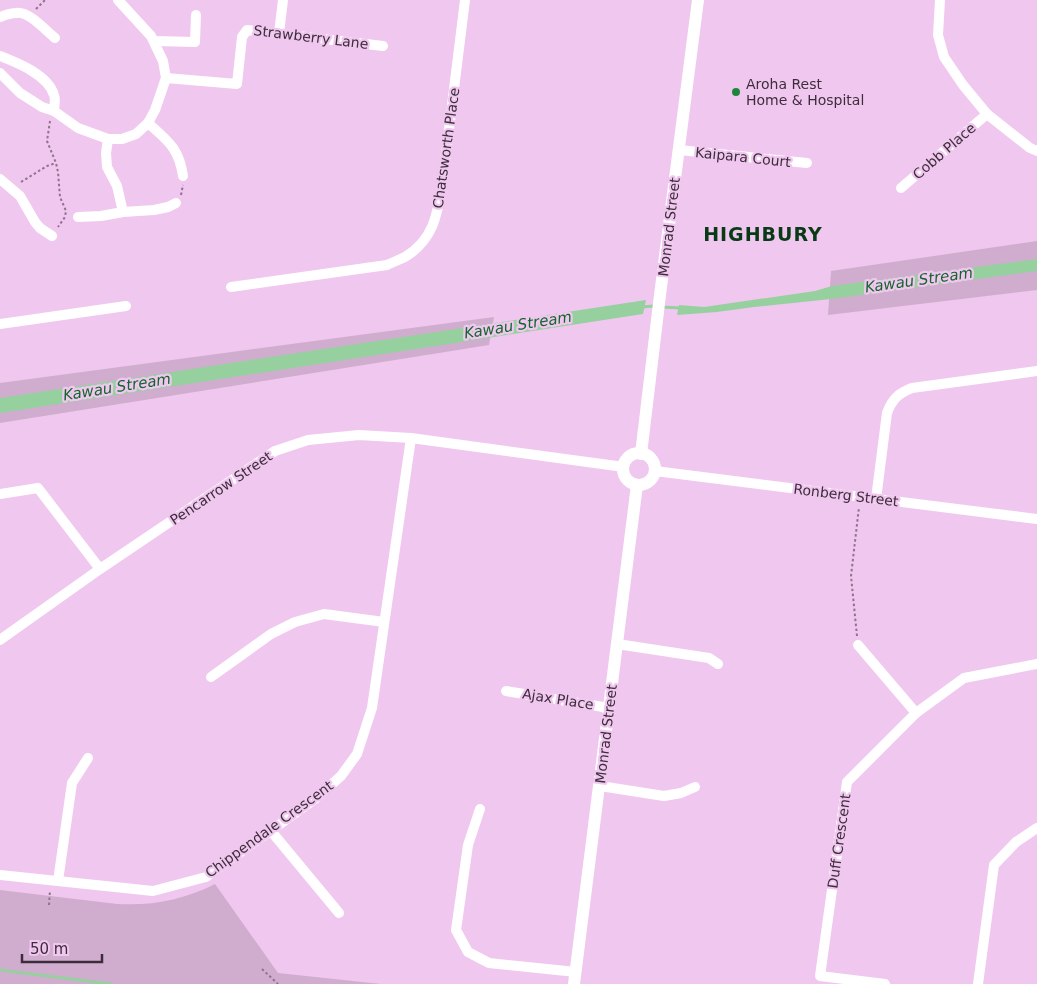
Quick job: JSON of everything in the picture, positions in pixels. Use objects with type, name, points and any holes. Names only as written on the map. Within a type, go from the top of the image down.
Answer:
[{"type":"street","points":[[0,73],[20,93],[42,107],[54,111],[78,128],[108,139],[122,139],[136,134],[148,123],[155,110],[166,78],[163,61],[151,36],[118,0]]},
{"type":"street","points":[[279,33],[283,0]]},
{"type":"street","name":"Chatsworth Place","points":[[231,287],[387,265],[404,258],[420,246],[430,233],[437,216],[465,0]]},
{"type":"street","name":"Monrad Street","points":[[641,454],[698,0]]},
{"type":"street","points":[[940,0],[938,35],[944,57],[963,85],[987,114],[1030,148],[1037,151]]},
{"type":"street","points":[[0,16],[23,13],[31,17],[56,38]]},
{"type":"street","points":[[154,41],[195,42],[196,15]]},
{"type":"street","name":"Strawberry Lane","points":[[166,78],[237,84],[242,37],[247,30],[383,46]]},
{"type":"street","points":[[0,56],[29,69],[42,78],[54,95],[54,111]]},
{"type":"street","name":"Cobb Place","points":[[901,188],[987,114]]},
{"type":"street","points":[[148,123],[177,152],[183,176]]},
{"type":"street","points":[[108,139],[107,167],[118,186],[123,212]]},
{"type":"street","name":"Kaipara Court","points":[[679,150],[807,163]]},
{"type":"street","points":[[0,178],[20,196],[40,228],[50,234]]},
{"type":"street","points":[[78,217],[101,216],[168,207],[176,203]]},
{"type":"street","points":[[0,324],[126,306]]},
{"type":"street","points":[[876,499],[887,413],[890,404],[900,394],[912,388],[1037,371]]},
{"type":"street","name":"Pencarrow Street","points":[[0,640],[100,569],[275,451],[308,440],[360,435],[411,438],[624,466]]},
{"type":"street","name":"Chippendale Crescent","points":[[0,874],[153,892],[206,877],[315,799],[342,776],[358,754],[372,708],[411,438]]},
{"type":"street","points":[[641,454],[650,458],[655,466],[654,476],[647,483],[632,484],[625,476],[625,462],[632,455],[641,454]]},
{"type":"street","name":"Ronberg Street","points":[[655,471],[1037,519]]},
{"type":"street","name":"Monrad Street","points":[[575,978],[637,485]]},
{"type":"street","points":[[0,494],[38,488],[100,569]]},
{"type":"street","points":[[211,677],[271,634],[295,622],[324,614],[384,622]]},
{"type":"street","points":[[617,644],[709,658],[718,664]]},
{"type":"street","points":[[858,645],[916,713]]},
{"type":"street","name":"Duff Crescent","points":[[885,984],[820,976],[847,782],[916,713],[964,678],[1037,664]]},
{"type":"street","name":"Ajax Place","points":[[506,691],[609,708]]},
{"type":"street","points":[[55,881],[72,783],[88,758]]},
{"type":"street","points":[[600,786],[664,796],[681,793],[694,787]]},
{"type":"street","points":[[480,809],[468,845],[456,930],[468,952],[489,963],[575,978]]},
{"type":"street","points":[[978,984],[994,865],[1016,842],[1037,828]]},
{"type":"street","points":[[271,831],[339,913]]},
{"type":"path","points":[[50,234],[58,228],[66,215],[60,197],[56,163],[47,141],[49,122],[54,111]]},
{"type":"path","points":[[12,189],[47,166],[56,163]]},
{"type":"path","points":[[176,203],[183,190],[183,176]]},
{"type":"path","points":[[858,645],[851,576],[861,497]]},
{"type":"path","points":[[49,905],[55,881]]},
{"type":"path","points":[[262,969],[278,984]]},
{"type":"shaded area","points":[[1037,241],[1037,290],[828,315],[831,271]]},
{"type":"shaded area","points":[[494,317],[489,345],[0,423],[0,383]]},
{"type":"shaded area","points":[[215,884],[278,973],[381,984],[0,984],[0,890],[117,904],[143,904],[179,898]]},
{"type":"water","points":[[1037,259],[1037,271],[831,299],[677,315],[679,305],[704,307],[815,291],[832,286]]},
{"type":"water","points":[[646,300],[643,314],[0,413],[0,398]]},
{"type":"waterway","name":"Kawau Stream","points":[[641,307],[654,306]]},
{"type":"waterway","name":"Kawau Stream","points":[[661,307],[682,308]]},
{"type":"waterway","points":[[0,970],[111,984]]},
{"type":"place","name":"Aroha Rest Home & Hospital","points":[[736,92]]},
{"type":"district","name":"HIGHBURY","points":[[763,234]]}]
